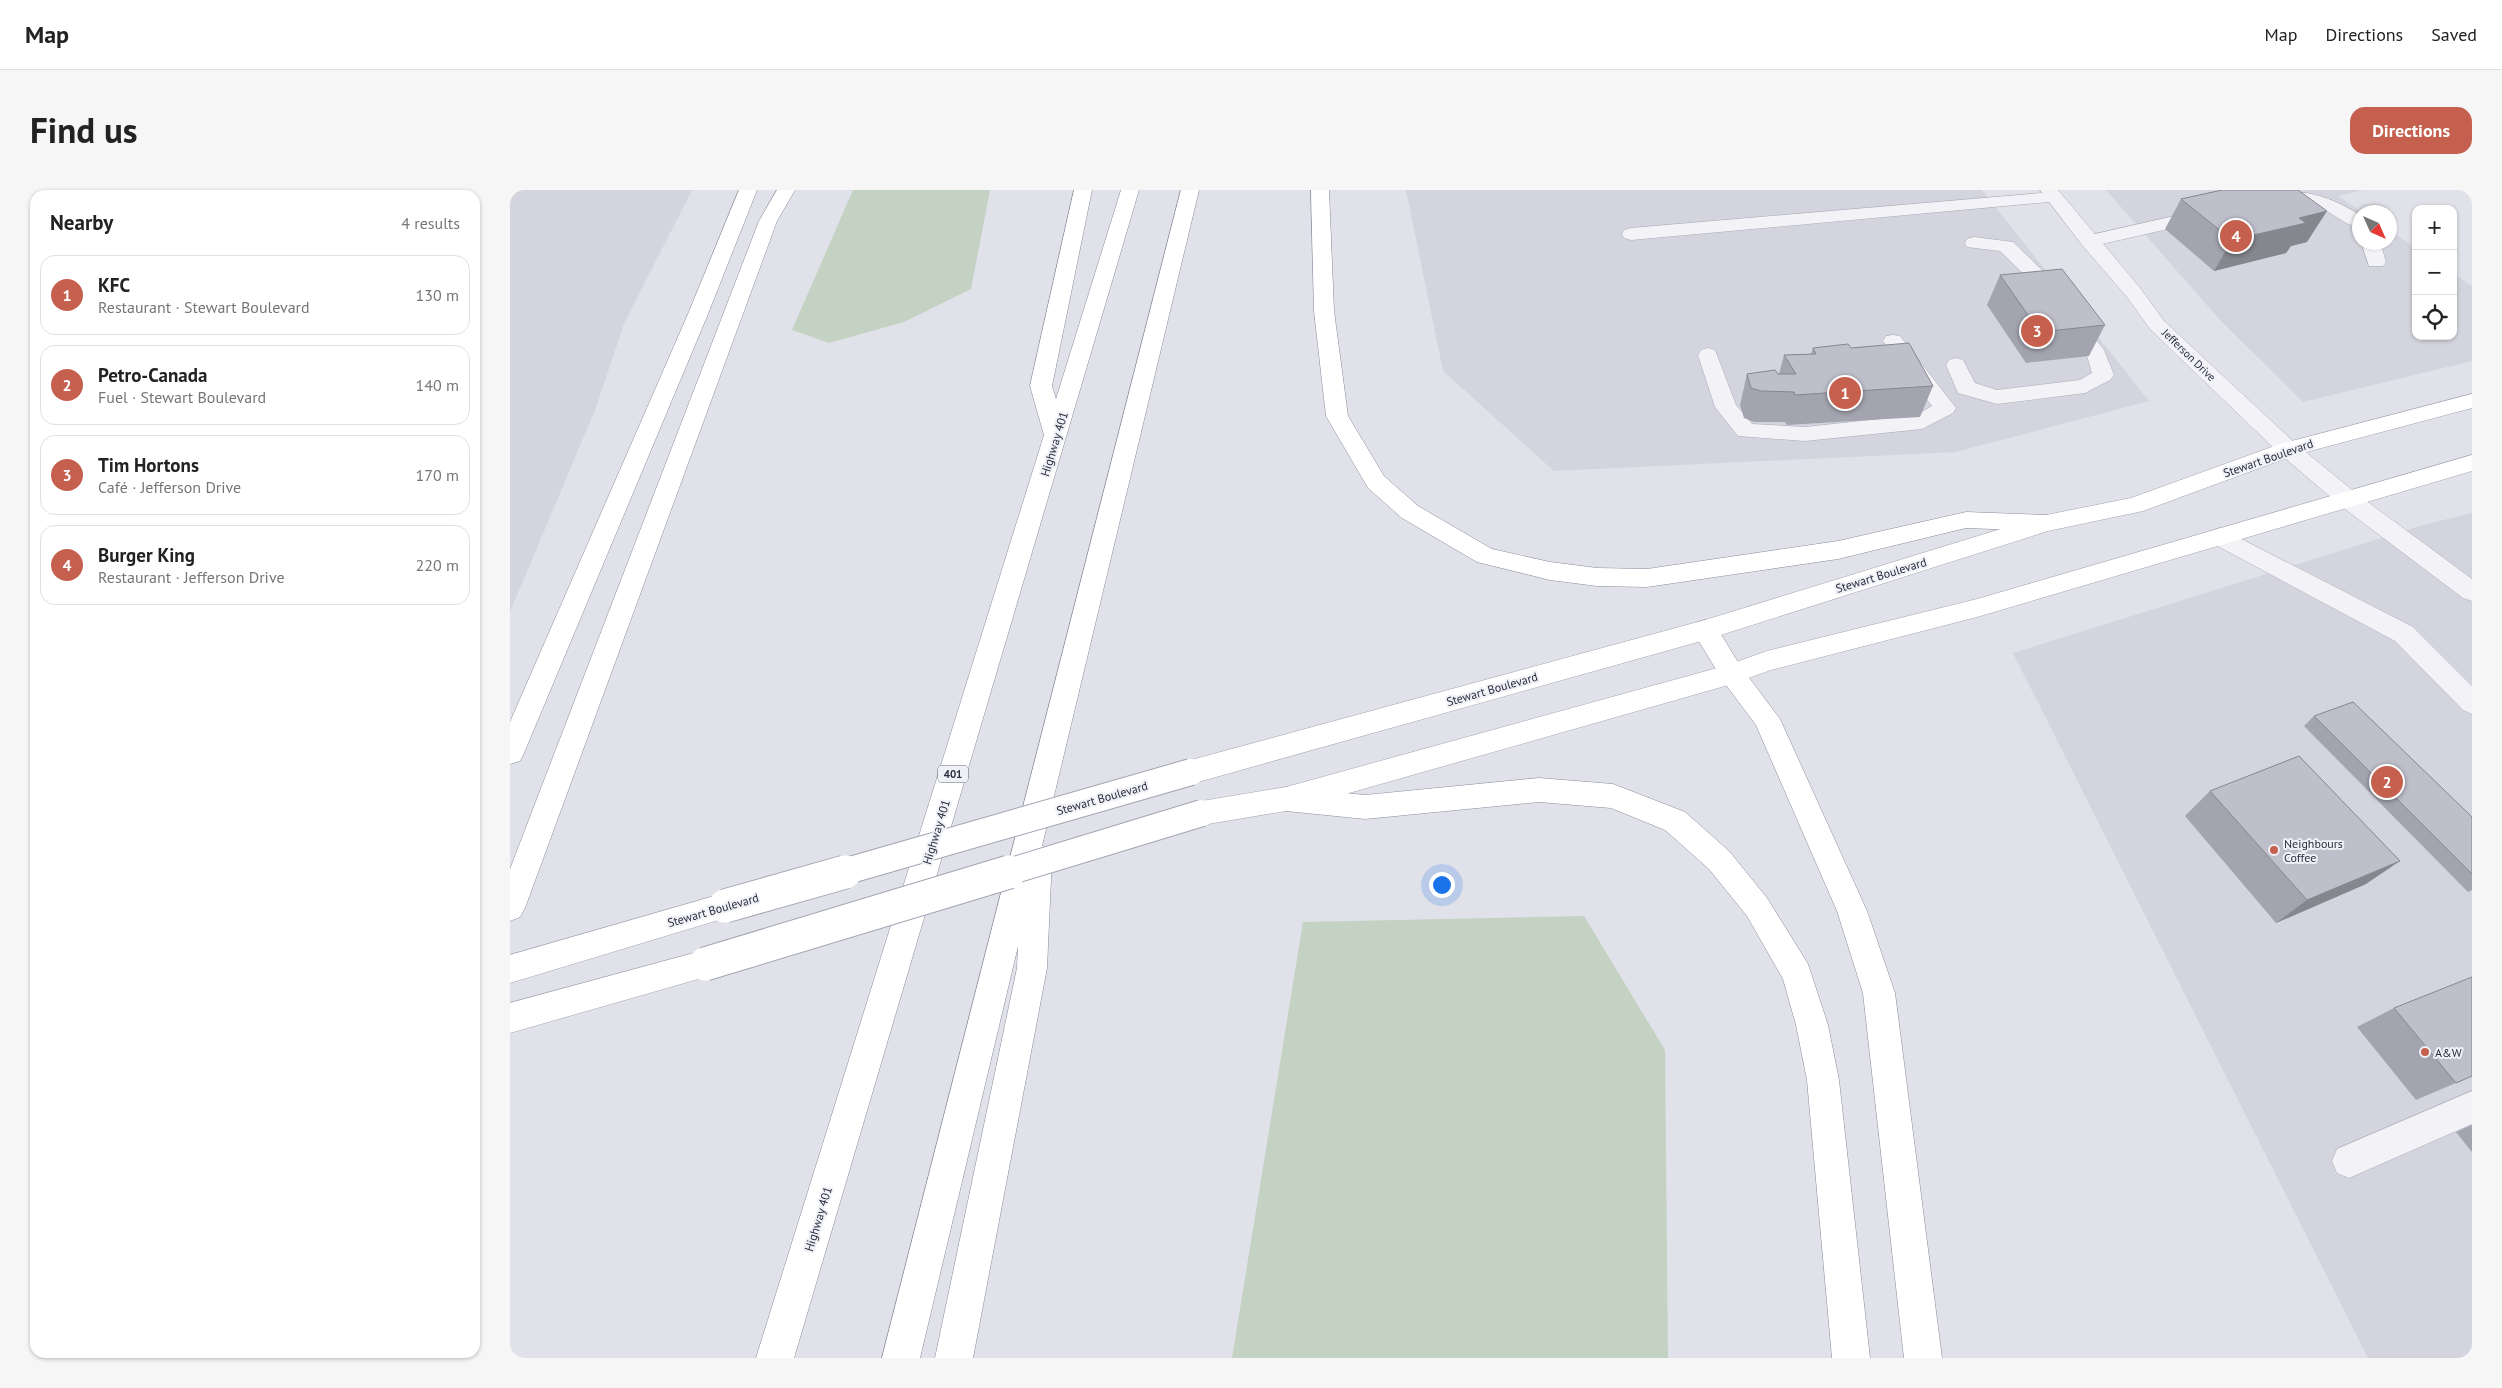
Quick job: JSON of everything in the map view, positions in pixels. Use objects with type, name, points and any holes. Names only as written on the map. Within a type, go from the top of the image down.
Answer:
[{"type":"main road","points":[[510,753],[698,314],[748,190]]},
{"type":"main road","points":[[510,908],[768,221],[786,190]]},
{"type":"main road","points":[[1056,437],[1040,386],[1083,190]]},
{"type":"main road","name":"Highway 401","points":[[775,1358],[1130,190]]},
{"type":"main road","points":[[901,1358],[1190,190]]},
{"type":"main road","points":[[1320,190],[1324,311],[1337,416],[1376,482],[1410,512],[1485,556],[1550,570],[1597,577],[1647,578],[1838,550],[1966,520],[2046,523]]},
{"type":"main road","name":"Stewart Boulevard","points":[[510,969],[1190,772],[1705,630],[2046,523],[2134,505],[2288,449],[2472,401]]},
{"type":"main road","points":[[510,1018],[705,964],[1202,813],[1286,799],[1732,674],[1767,661],[1977,608],[2472,463]]},
{"type":"main road","points":[[1705,630],[1732,674],[1767,719],[1852,911],[1879,993],[1923,1358]]},
{"type":"main road","points":[[954,1358],[1032,968],[1043,788]]},
{"type":"main road","points":[[1286,799],[1365,807],[1539,790],[1613,796],[1675,822],[1719,860],[1757,907],[1798,974],[1823,1080],[1851,1358]]},
{"type":"street","points":[[1630,234],[1858,216],[2052,193]]},
{"type":"street","name":"Jefferson Drive","points":[[2052,193],[2158,325],[2288,449],[2349,500],[2472,592]]},
{"type":"street","points":[[2256,204],[2293,196],[2330,203],[2352,218]]},
{"type":"street","points":[[2089,241],[2218,212]]},
{"type":"street","points":[[1956,365],[1966,388],[1997,397],[2085,386],[2103,375],[2097,355],[2037,276],[2006,246],[1974,243]]},
{"type":"street","points":[[2372,250],[2376,262]]},
{"type":"street","points":[[1708,355],[1726,407],[1746,432],[1805,434],[1922,422],[1945,408],[1893,341]]},
{"type":"street","points":[[2220,537],[2404,634],[2472,703]]},
{"type":"street","points":[[2349,1161],[2472,1107]]},
{"type":"shaded area","points":[[510,190],[692,190],[624,324],[595,410],[510,612]]},
{"type":"shaded area","points":[[1406,190],[1982,190],[2149,401],[1956,452],[1554,471],[1443,371]]},
{"type":"shaded area","points":[[2106,190],[2364,190],[2338,196],[2352,205],[2352,250],[2397,250],[2397,236],[2412,245],[2412,340],[2457,340],[2457,276],[2472,286],[2472,361],[2303,402],[2220,320]]},
{"type":"shaded area","points":[[2472,513],[2472,1358],[2368,1358],[2013,653],[2423,525]]},
{"type":"green space","points":[[853,190],[990,190],[971,289],[904,322],[829,343],[792,330]]},
{"type":"green space","points":[[1584,916],[1665,1050],[1668,1358],[1232,1358],[1303,922]]},
{"type":"building","points":[[2222,190],[2298,190],[2327,211],[2299,218],[2306,223],[2232,240],[2181,199]]},
{"type":"building","points":[[2062,269],[2105,325],[2040,332],[2000,275]]},
{"type":"building","points":[[1909,343],[1933,386],[1795,395],[1794,392],[1761,391],[1751,388],[1747,374],[1775,370],[1778,374],[1796,374],[1784,355],[1816,354],[1813,348],[1848,344],[1851,348]]},
{"type":"building","points":[[2353,702],[2472,817],[2472,874],[2314,716]]},
{"type":"building","points":[[2299,756],[2400,861],[2307,900],[2210,791]]},
{"type":"building","points":[[2472,977],[2472,1076],[2456,1083],[2394,1008]]},
{"type":"place","name":"Burger King","points":[[2236,236]]},
{"type":"place","name":"Tim Hortons","points":[[2037,331]]},
{"type":"place","name":"KFC","points":[[1845,393]]},
{"type":"place","name":"Petro-Canada","points":[[2387,782]]},
{"type":"place","name":"Neighbours Coffee","points":[[2274,850]]},
{"type":"place","name":"A&W","points":[[2425,1052]]}]
